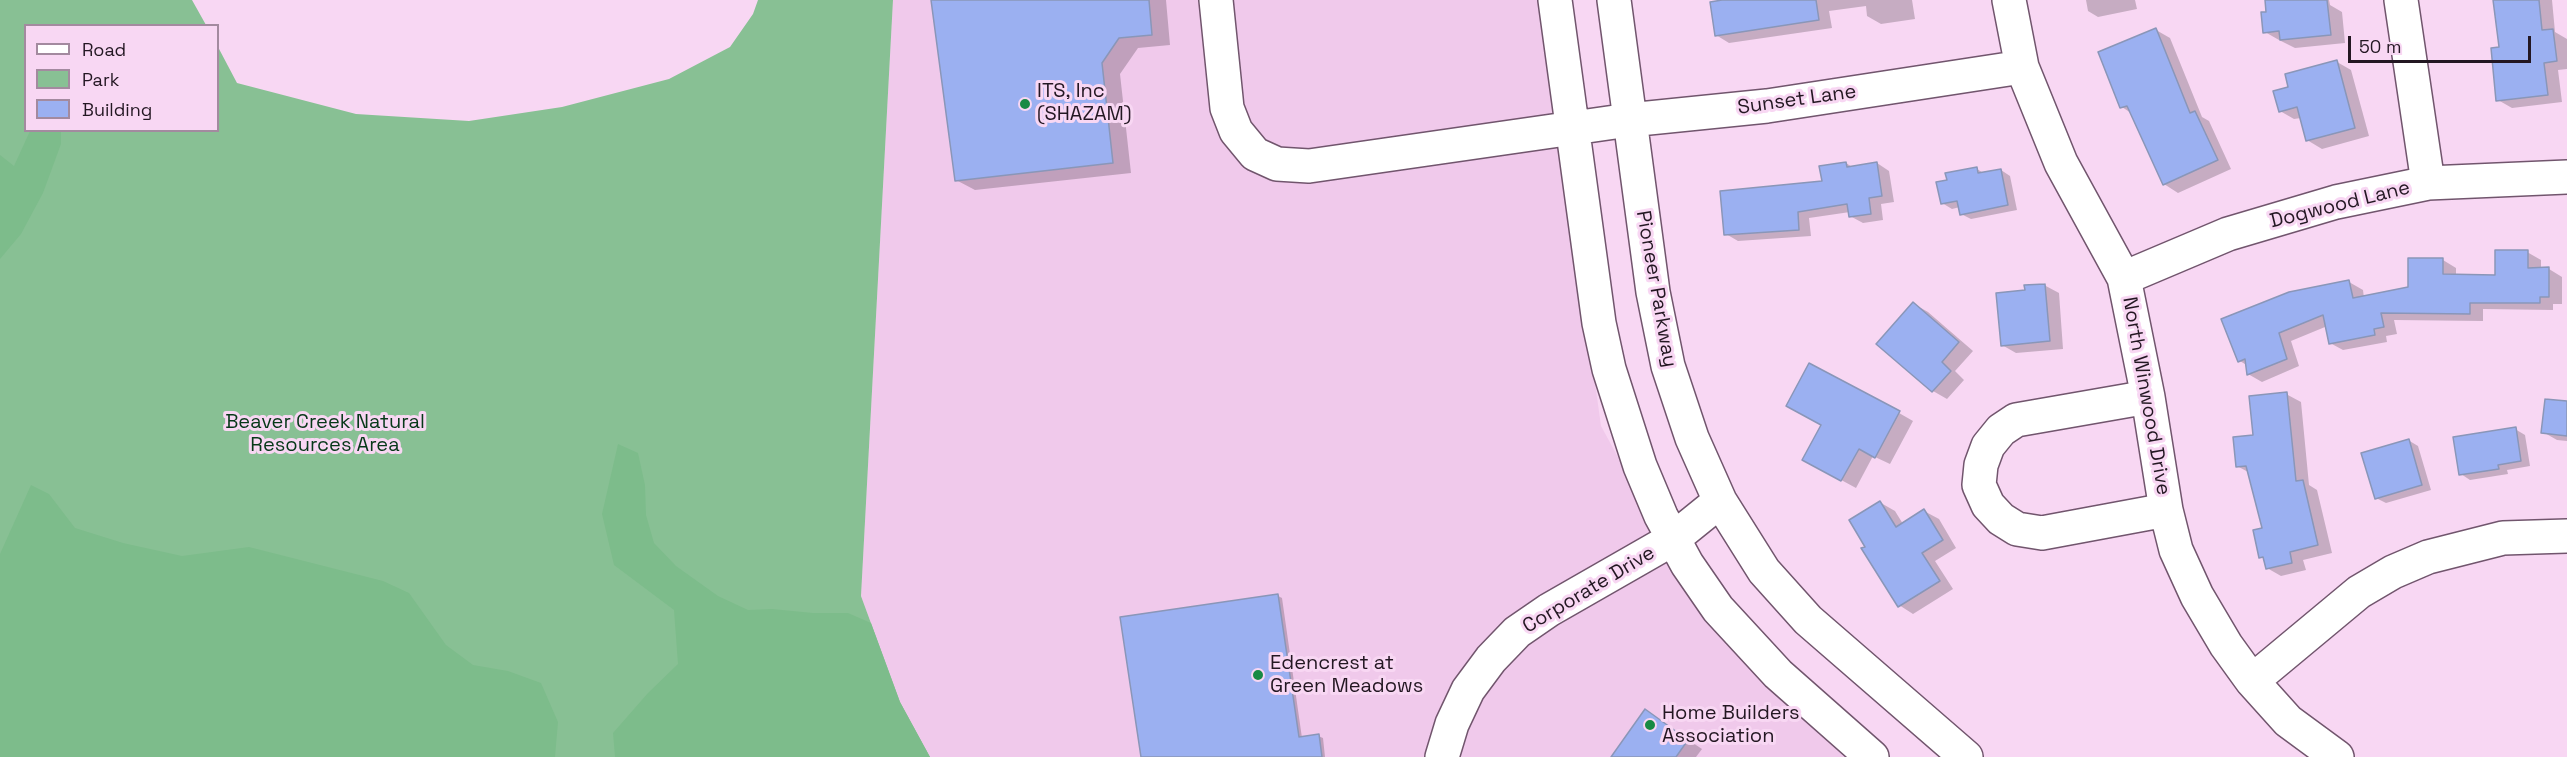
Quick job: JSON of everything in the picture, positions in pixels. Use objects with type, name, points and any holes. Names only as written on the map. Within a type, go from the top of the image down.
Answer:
[{"type":"street","name":"Sunset Lane","points":[[1216,0],[1227,108],[1236,131],[1255,154],[1277,164],[1309,165],[1629,120],[1767,106],[2022,67]]},
{"type":"street","points":[[1555,0],[1599,323],[1609,369],[1640,466],[1673,539],[1718,609],[1778,674],[1872,757]]},
{"type":"street","name":"Pioneer Parkway","points":[[1614,0],[1653,292],[1668,366],[1692,438],[1720,501],[1764,571],[1808,620],[1966,757]]},
{"type":"street","name":"North Winwood Drive","points":[[2009,0],[2022,67],[2061,163],[2124,278],[2148,397],[2166,510],[2176,550],[2197,596],[2226,645],[2252,681],[2288,721],[2337,757]]},
{"type":"street","points":[[2401,0],[2428,183]]},
{"type":"street","name":"Dogwood Lane","points":[[2124,278],[2228,234],[2336,201],[2428,183],[2567,177]]},
{"type":"street","points":[[2148,397],[2016,420],[2001,430],[1988,446],[1981,465],[1979,485],[1988,506],[2001,519],[2017,529],[2042,533],[2166,510]]},
{"type":"street","name":"Corporate Drive","points":[[1442,757],[1452,724],[1468,690],[1491,659],[1517,632],[1549,610],[1673,539],[1720,501]]},
{"type":"street","points":[[2252,681],[2359,592],[2393,572],[2428,557],[2503,538],[2567,536]]},
{"type":"shaded area","points":[[893,0],[1542,0],[1601,426],[1685,580],[1853,757],[930,757],[900,702],[861,596]]},
{"type":"green space","name":"Beaver Creek Natural Resources Area","points":[[0,0],[192,0],[205,24],[24,24],[24,132],[219,132],[219,49],[237,83],[356,114],[469,121],[562,107],[669,79],[730,47],[753,14],[758,0],[893,0],[861,596],[900,702],[930,757],[0,757]]},
{"type":"green space","points":[[30,132],[61,132],[61,144],[43,193],[21,234],[0,259],[0,155],[14,166]]},
{"type":"green space","points":[[618,444],[638,453],[645,485],[646,515],[654,543],[676,566],[718,596],[748,610],[848,613],[871,623],[900,702],[930,757],[615,757],[613,733],[648,693],[678,664],[674,610],[614,565],[602,514]]},
{"type":"green space","points":[[31,485],[49,494],[75,528],[123,543],[182,556],[249,547],[383,581],[409,593],[446,645],[473,665],[508,671],[541,683],[558,722],[555,757],[0,757],[0,554]]},
{"type":"building","name":"ITS, Inc (SHAZAM)","points":[[931,0],[1149,0],[1152,35],[1119,38],[1102,63],[1113,163],[955,181]]},
{"type":"building","points":[[1816,0],[1819,20],[1715,36],[1710,2]]},
{"type":"building","points":[[2265,0],[2327,0],[2331,35],[2280,40],[2279,31],[2263,33],[2261,12],[2266,12]]},
{"type":"building","points":[[2493,0],[2539,0],[2542,30],[2553,29],[2557,61],[2544,63],[2548,95],[2496,101],[2491,48],[2499,47]]},
{"type":"building","points":[[2156,28],[2190,113],[2195,111],[2218,160],[2163,185],[2127,106],[2120,108],[2098,52]]},
{"type":"building","points":[[2337,60],[2355,128],[2306,141],[2297,107],[2279,112],[2273,91],[2288,87],[2285,74]]},
{"type":"building","points":[[1846,162],[1847,167],[1877,162],[1882,196],[1869,198],[1871,214],[1849,217],[1847,204],[1798,212],[1799,230],[1724,235],[1720,191],[1822,181],[1819,166]]},
{"type":"building","points":[[1977,167],[1978,173],[2001,169],[2008,205],[1960,215],[1957,201],[1941,204],[1936,182],[1947,180],[1945,173]]},
{"type":"building","points":[[2495,250],[2528,250],[2528,268],[2549,267],[2549,297],[2540,297],[2540,303],[2470,303],[2470,314],[2381,313],[2384,327],[2374,329],[2375,335],[2329,344],[2323,315],[2279,333],[2287,359],[2247,375],[2245,359],[2238,362],[2221,319],[2289,292],[2349,280],[2353,298],[2408,287],[2408,258],[2443,258],[2443,274],[2495,275]]},
{"type":"building","points":[[2045,284],[2050,341],[2001,346],[1996,293],[2025,290],[2024,285]]},
{"type":"building","points":[[1913,302],[1959,342],[1942,362],[1951,371],[1932,392],[1876,344]]},
{"type":"building","points":[[1809,363],[1900,411],[1875,458],[1859,449],[1841,481],[1802,460],[1821,425],[1786,406]]},
{"type":"building","points":[[2287,392],[2296,481],[2303,480],[2318,545],[2290,552],[2292,563],[2266,569],[2263,557],[2259,558],[2253,530],[2262,528],[2246,466],[2236,467],[2233,437],[2253,435],[2249,396]]},
{"type":"building","points":[[2545,399],[2567,401],[2567,436],[2541,433]]},
{"type":"building","points":[[2516,427],[2521,461],[2498,465],[2499,469],[2459,475],[2453,437]]},
{"type":"building","points":[[2409,439],[2422,485],[2375,499],[2361,453]]},
{"type":"building","points":[[1880,501],[1896,527],[1924,509],[1943,540],[1922,553],[1940,581],[1898,607],[1861,548],[1865,547],[1849,520]]},
{"type":"building","name":"Edencrest at Green Meadows","points":[[1278,594],[1299,737],[1319,734],[1322,757],[1141,757],[1120,617]]},
{"type":"building","name":"Home Builders Association","points":[[1645,709],[1688,740],[1676,757],[1611,757]]},
{"type":"place","name":"ITS, Inc (SHAZAM)","points":[[1025,104]]},
{"type":"place","name":"Edencrest at Green Meadows","points":[[1258,675]]},
{"type":"place","name":"Home Builders Association","points":[[1650,725]]}]
